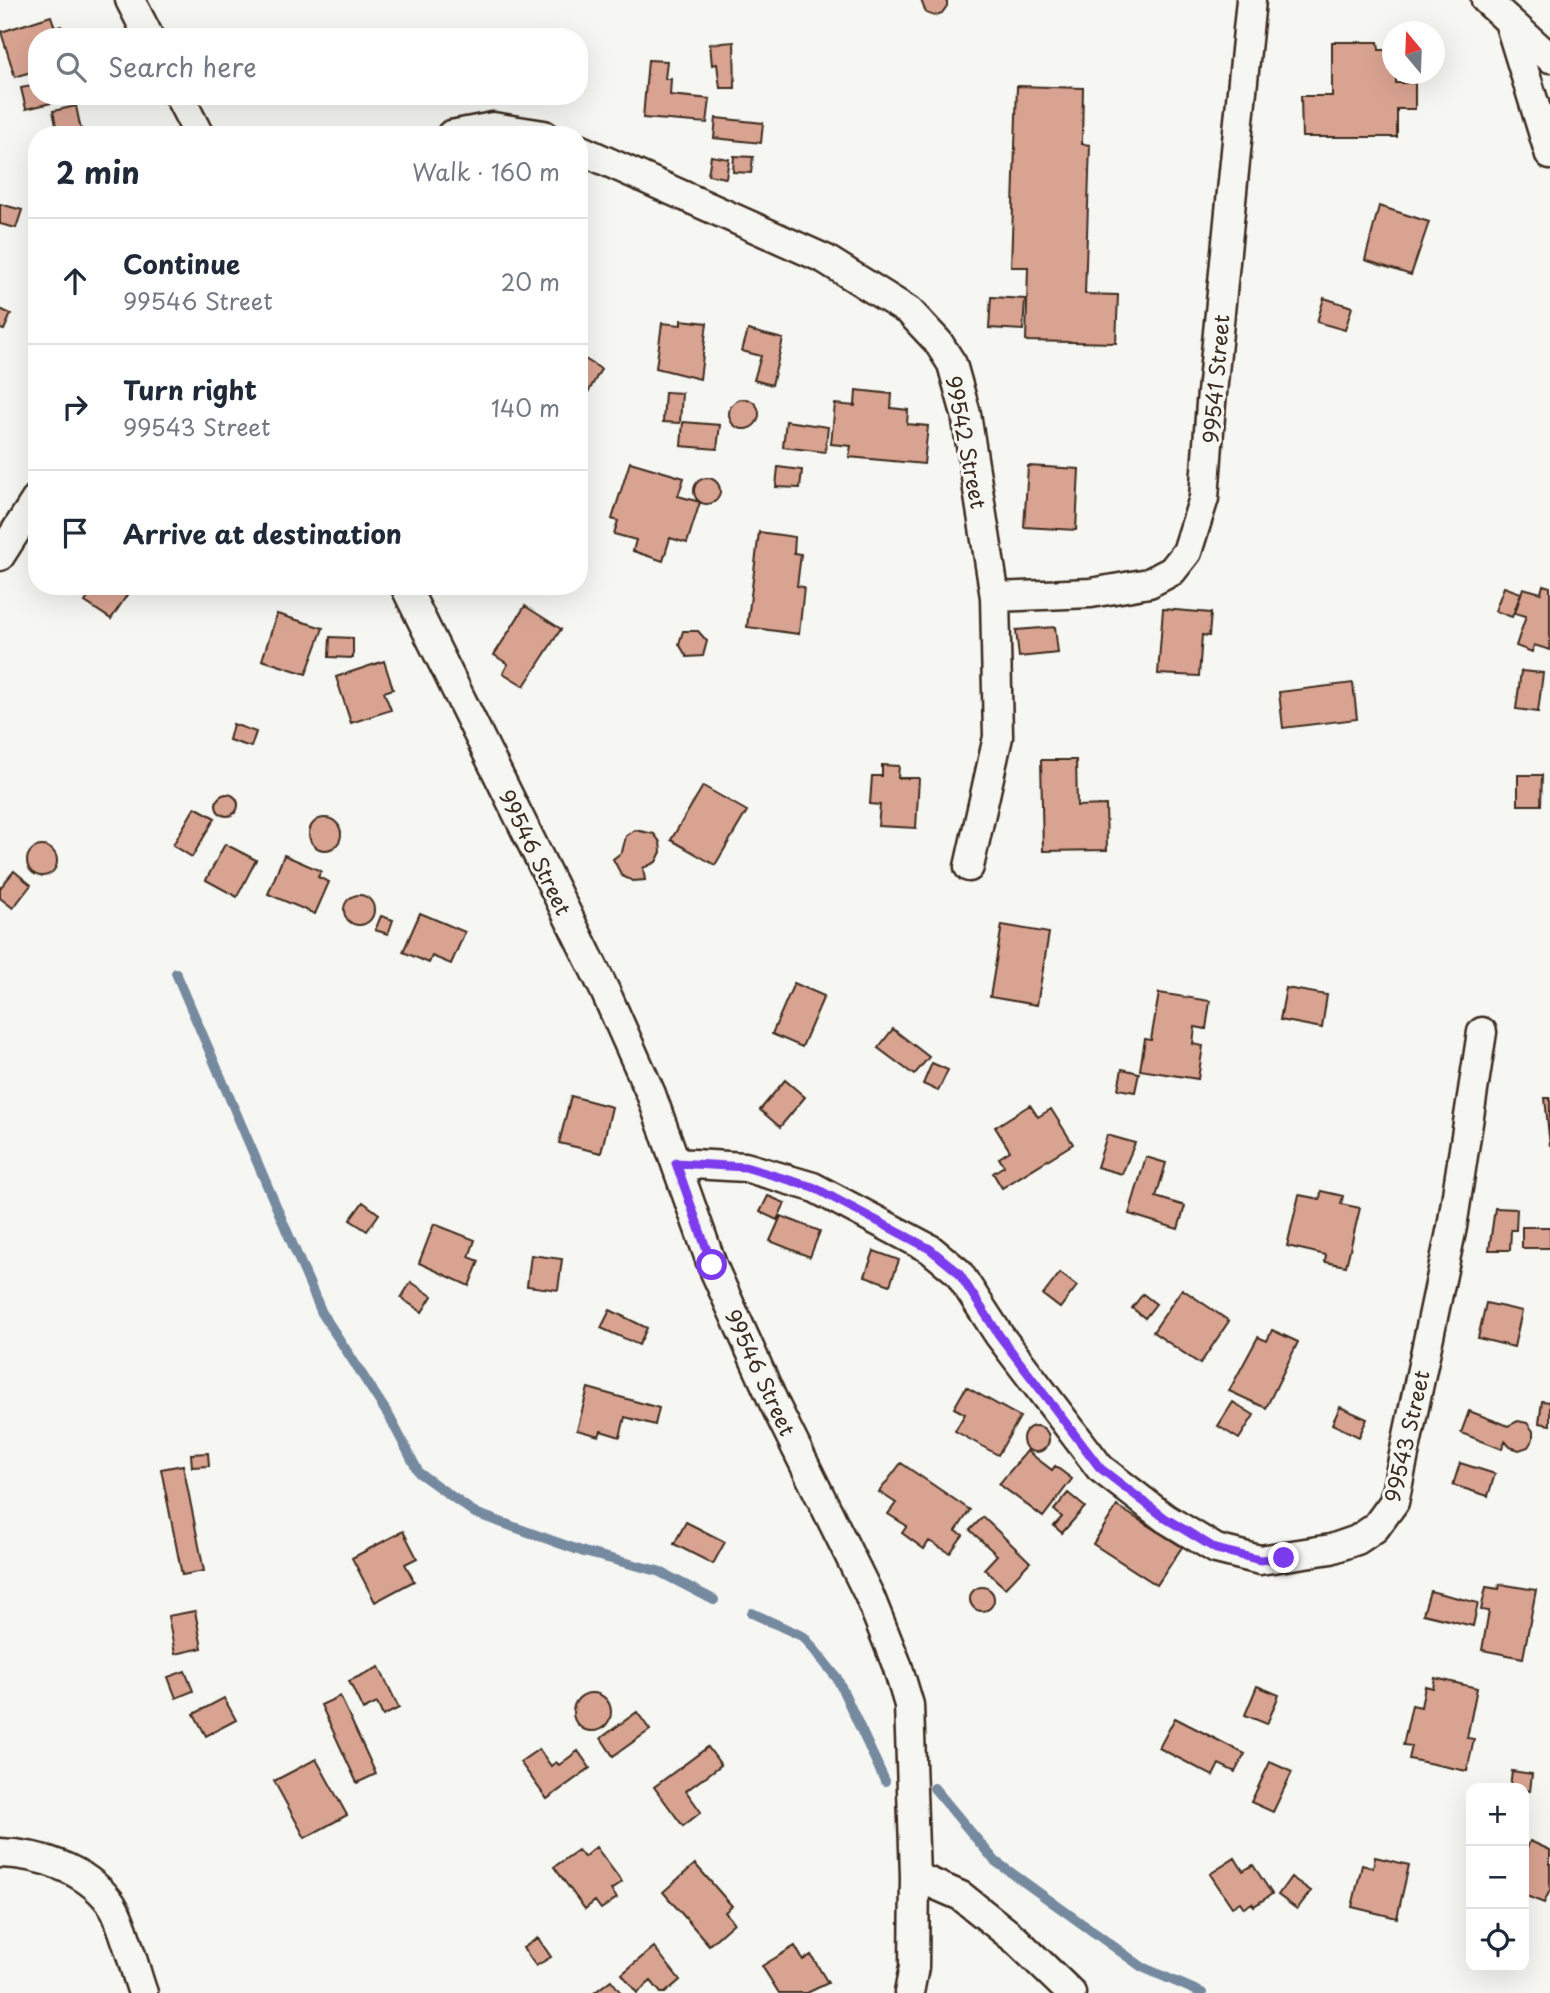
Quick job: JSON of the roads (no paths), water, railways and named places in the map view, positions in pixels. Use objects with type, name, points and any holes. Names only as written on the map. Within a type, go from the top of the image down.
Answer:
[{"type":"street","points":[[130,0],[144,28]]},
{"type":"street","name":"99541 Street","points":[[995,597],[1091,593],[1149,583],[1172,571],[1187,552],[1204,498],[1251,0]]},
{"type":"street","points":[[1486,0],[1510,25],[1550,58]]},
{"type":"street","points":[[1510,25],[1550,155]]},
{"type":"street","points":[[184,105],[194,126]]},
{"type":"street","name":"99542 Street","points":[[588,153],[825,260],[910,312],[938,342],[952,364],[966,414],[995,597],[998,737],[969,867]]},
{"type":"street","points":[[0,556],[28,512]]},
{"type":"street","name":"99546 Street","points":[[409,595],[605,991],[651,1094],[712,1265],[774,1403],[869,1595],[897,1665],[909,1704],[915,1876],[914,1967],[909,1993]]},
{"type":"street","name":"99543 Street","points":[[676,1163],[745,1167],[813,1187],[930,1249],[958,1272],[999,1335],[1100,1468],[1165,1518],[1216,1549],[1260,1560],[1307,1554],[1357,1540],[1385,1518],[1394,1502],[1452,1227],[1482,1032]]},
{"type":"street","points":[[0,1853],[54,1861],[85,1878],[111,1903],[142,1993]]},
{"type":"street","points":[[915,1876],[961,1896],[1016,1940],[1071,1993]]},
{"type":"waterway","points":[[176,973],[322,1313],[389,1416],[419,1473],[475,1513],[584,1552],[658,1571],[714,1600]]},
{"type":"waterway","points":[[752,1613],[804,1637],[837,1678],[885,1781]]},
{"type":"waterway","points":[[934,1788],[995,1861],[1142,1967],[1202,1993]]}]
